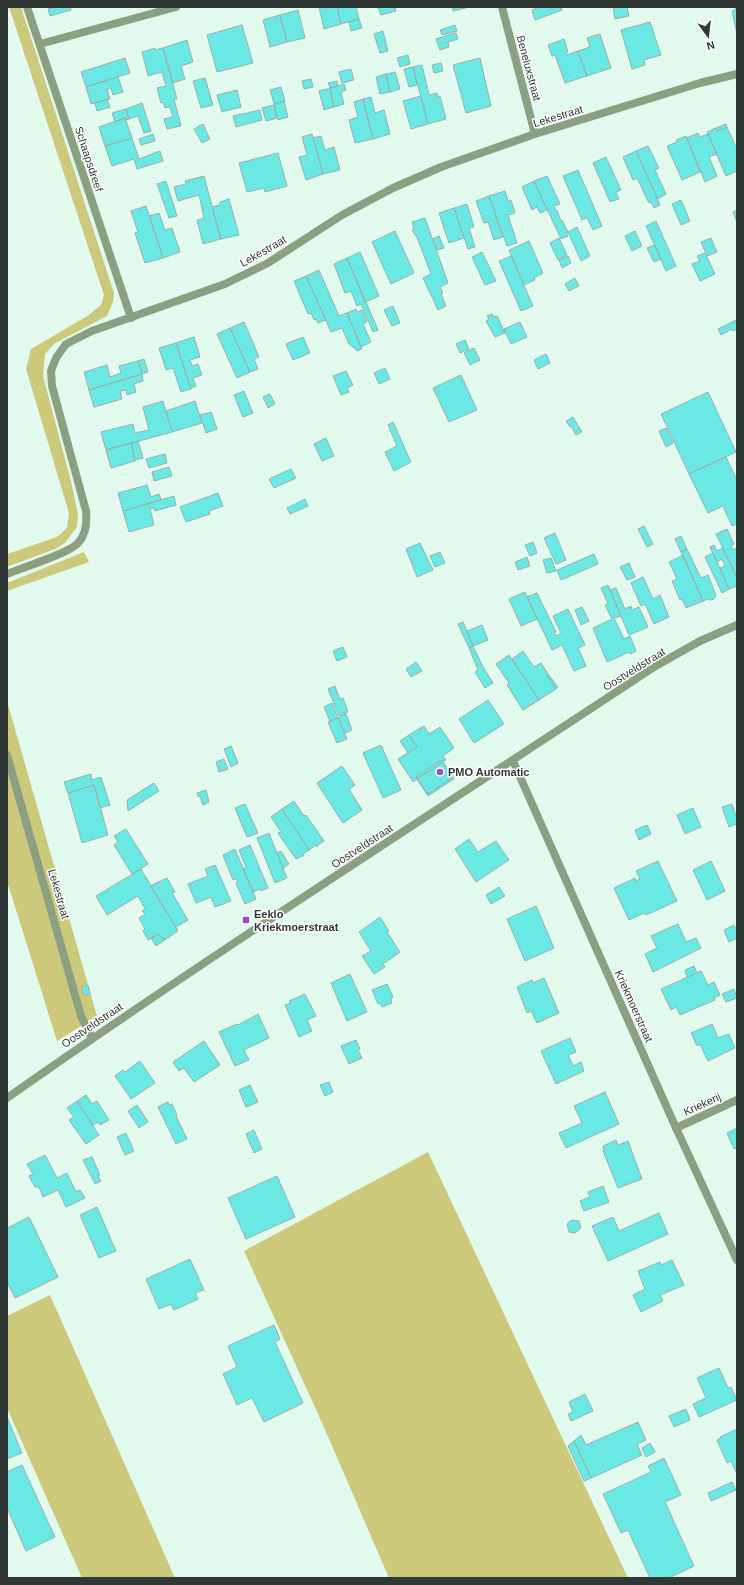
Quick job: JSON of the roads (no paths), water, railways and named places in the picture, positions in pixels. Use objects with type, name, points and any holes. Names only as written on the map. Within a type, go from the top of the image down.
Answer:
[{"type":"street","name":"Schaapsdreef","points":[[27,7],[130,318]]},
{"type":"street","points":[[40,44],[176,7]]},
{"type":"street","name":"Beneluxstraat","points":[[502,7],[536,134]]},
{"type":"street","name":"Lekestraat","points":[[7,574],[66,551],[78,544],[87,523],[86,511],[52,386],[51,371],[56,358],[66,344],[92,331],[226,284],[268,264],[342,215],[393,188],[441,167],[536,134],[700,83],[737,74]]},
{"type":"street","name":"Oostveldstraat","points":[[7,1098],[92,1038],[654,667],[700,641],[737,625]]},
{"type":"street","name":"Lekestraat","points":[[7,755],[82,1016],[92,1038]]},
{"type":"street","name":"Kriekmoerstraat","points":[[513,761],[676,1128],[737,1260]]},
{"type":"street","name":"Kriekerij","points":[[676,1128],[737,1100]]},
{"type":"place","name":"PMO Automatic","points":[[440,772]]},
{"type":"place","name":"Eeklo Kriekmoerstraat","points":[[246,920]]}]
